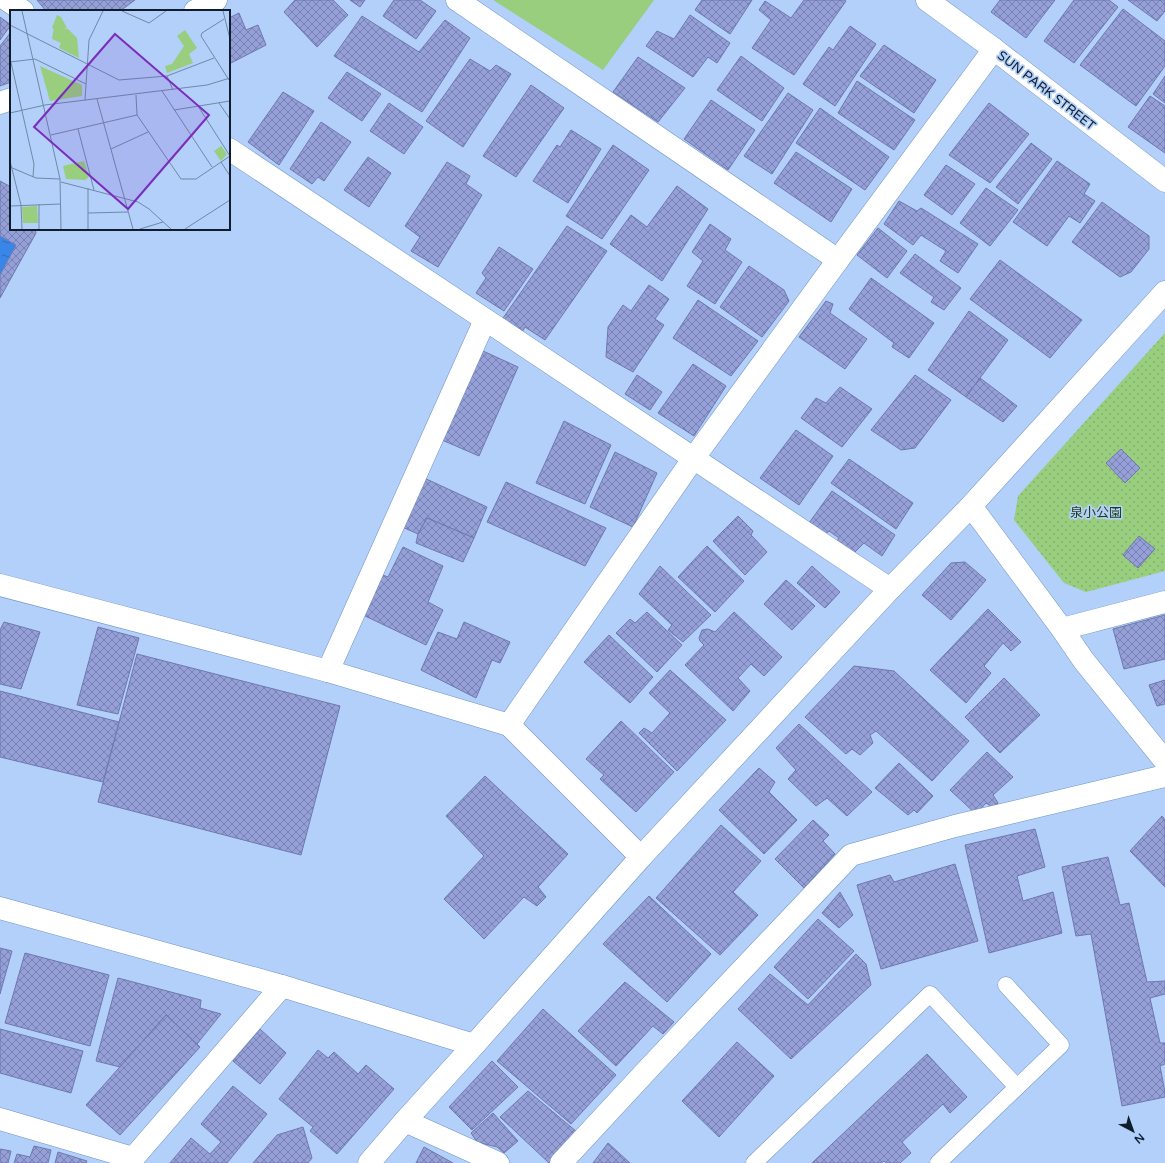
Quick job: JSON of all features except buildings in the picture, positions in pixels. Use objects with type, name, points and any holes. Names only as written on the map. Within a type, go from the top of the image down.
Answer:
[{"type":"street","points":[[7,0],[22,10]]},
{"type":"street","points":[[197,10],[216,0]]},
{"type":"street","points":[[457,0],[838,260]]},
{"type":"street","name":"SUN PARK STREET","points":[[927,0],[994,49],[1165,181]]},
{"type":"street","points":[[509,726],[693,459],[994,49]]},
{"type":"street","points":[[0,103],[10,99]]},
{"type":"street","points":[[230,150],[890,590]]},
{"type":"street","points":[[369,1163],[641,857],[890,590],[971,506],[1165,292]]},
{"type":"street","points":[[328,671],[485,320]]},
{"type":"street","points":[[971,506],[1084,661],[1165,761]]},
{"type":"street","points":[[0,585],[328,671],[509,726],[641,857]]},
{"type":"street","points":[[1062,629],[1165,602]]},
{"type":"street","points":[[561,1163],[644,1072],[851,855],[955,826],[1165,776]]},
{"type":"street","points":[[0,908],[282,986],[474,1045]]},
{"type":"street","points":[[0,1119],[131,1160],[282,986]]},
{"type":"street","points":[[405,1121],[498,1163]]},
{"type":"lane","points":[[938,1163],[1061,1045],[1006,985]]},
{"type":"lane","points":[[754,1163],[930,994],[1017,1087]]},
{"type":"green space","points":[[493,0],[654,0],[603,70]]},
{"type":"green space","name":"泉小公園","points":[[1165,333],[1165,571],[1086,592],[1064,583],[1014,520],[1018,496]]},
{"type":"water","points":[[0,236],[16,245],[0,275]]}]
